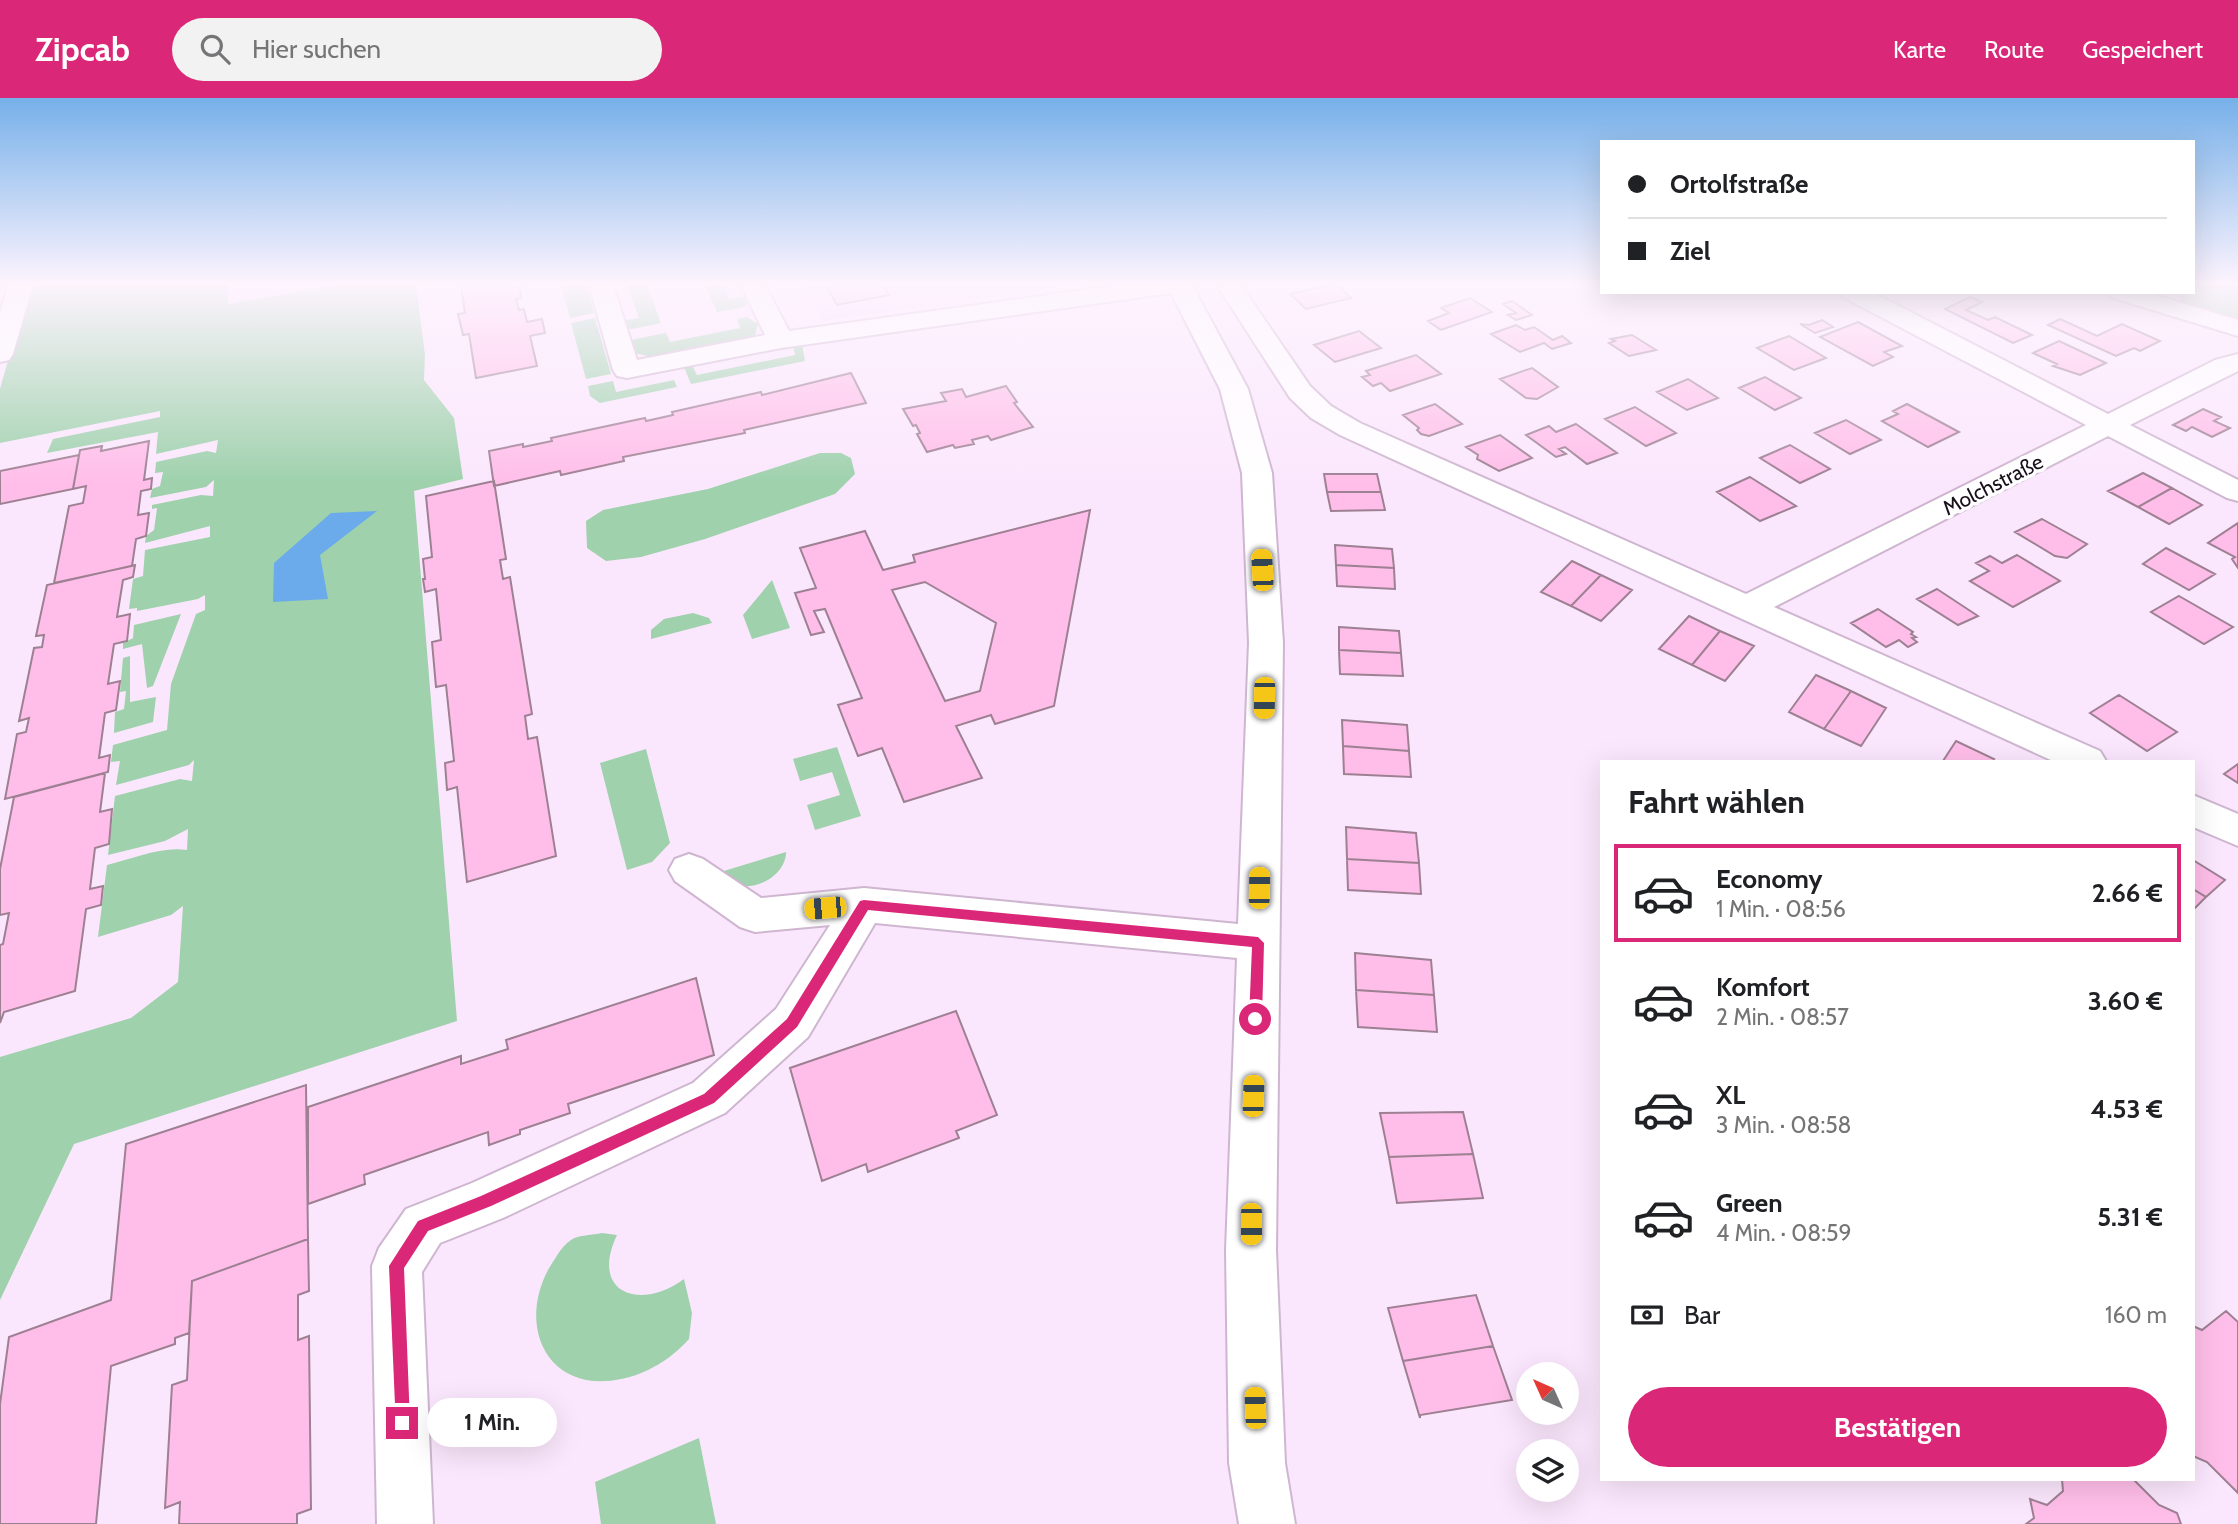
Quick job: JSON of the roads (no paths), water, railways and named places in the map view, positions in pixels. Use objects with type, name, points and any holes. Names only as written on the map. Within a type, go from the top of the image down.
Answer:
[{"type":"street","points":[[621,352],[627,370],[722,352]]},
{"type":"street","points":[[1216,352],[1234,389],[1257,473],[1266,643],[1251,1250],[1257,1462],[1267,1524]]},
{"type":"street","points":[[1273,352],[1300,392],[1321,412],[1350,429],[2085,760]]},
{"type":"street","points":[[1967,352],[2238,492]]},
{"type":"street","name":"Molchstraße","points":[[1747,607],[2225,366],[2238,362]]},
{"type":"street","points":[[2195,811],[2238,831]]},
{"type":"street","points":[[689,870],[755,915],[864,905],[1258,943]]},
{"type":"street","points":[[405,1524],[397,1266],[423,1226],[486,1201],[709,1098],[792,1023],[864,905]]},
{"type":"water","points":[[377,511],[320,555],[328,599],[273,602],[274,563],[331,513]]}]
